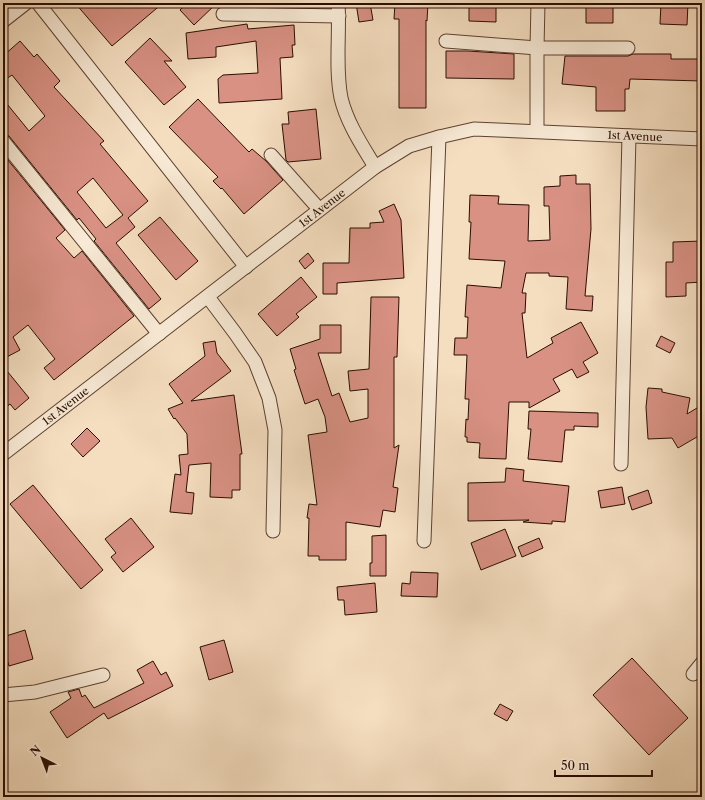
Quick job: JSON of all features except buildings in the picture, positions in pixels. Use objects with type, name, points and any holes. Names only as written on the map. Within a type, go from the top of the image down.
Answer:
[{"type":"street","points":[[3,21],[26,3]]},
{"type":"street","points":[[38,3],[246,267]]},
{"type":"street","points":[[338,3],[341,98],[350,123],[375,167]]},
{"type":"street","points":[[537,131],[538,3]]},
{"type":"street","points":[[222,14],[339,16]]},
{"type":"street","points":[[446,41],[537,48],[628,48]]},
{"type":"street","name":"1st Avenue","points":[[3,454],[319,209],[375,167],[409,146],[474,129],[702,139]]},
{"type":"street","points":[[621,464],[629,136]]},
{"type":"street","points":[[424,541],[439,137]]},
{"type":"street","points":[[3,141],[159,334]]},
{"type":"street","points":[[271,156],[319,209]]},
{"type":"street","points":[[208,296],[255,362],[269,398],[275,430],[273,531]]},
{"type":"street","points":[[693,674],[702,663]]},
{"type":"street","points":[[3,694],[35,692],[103,675]]}]
